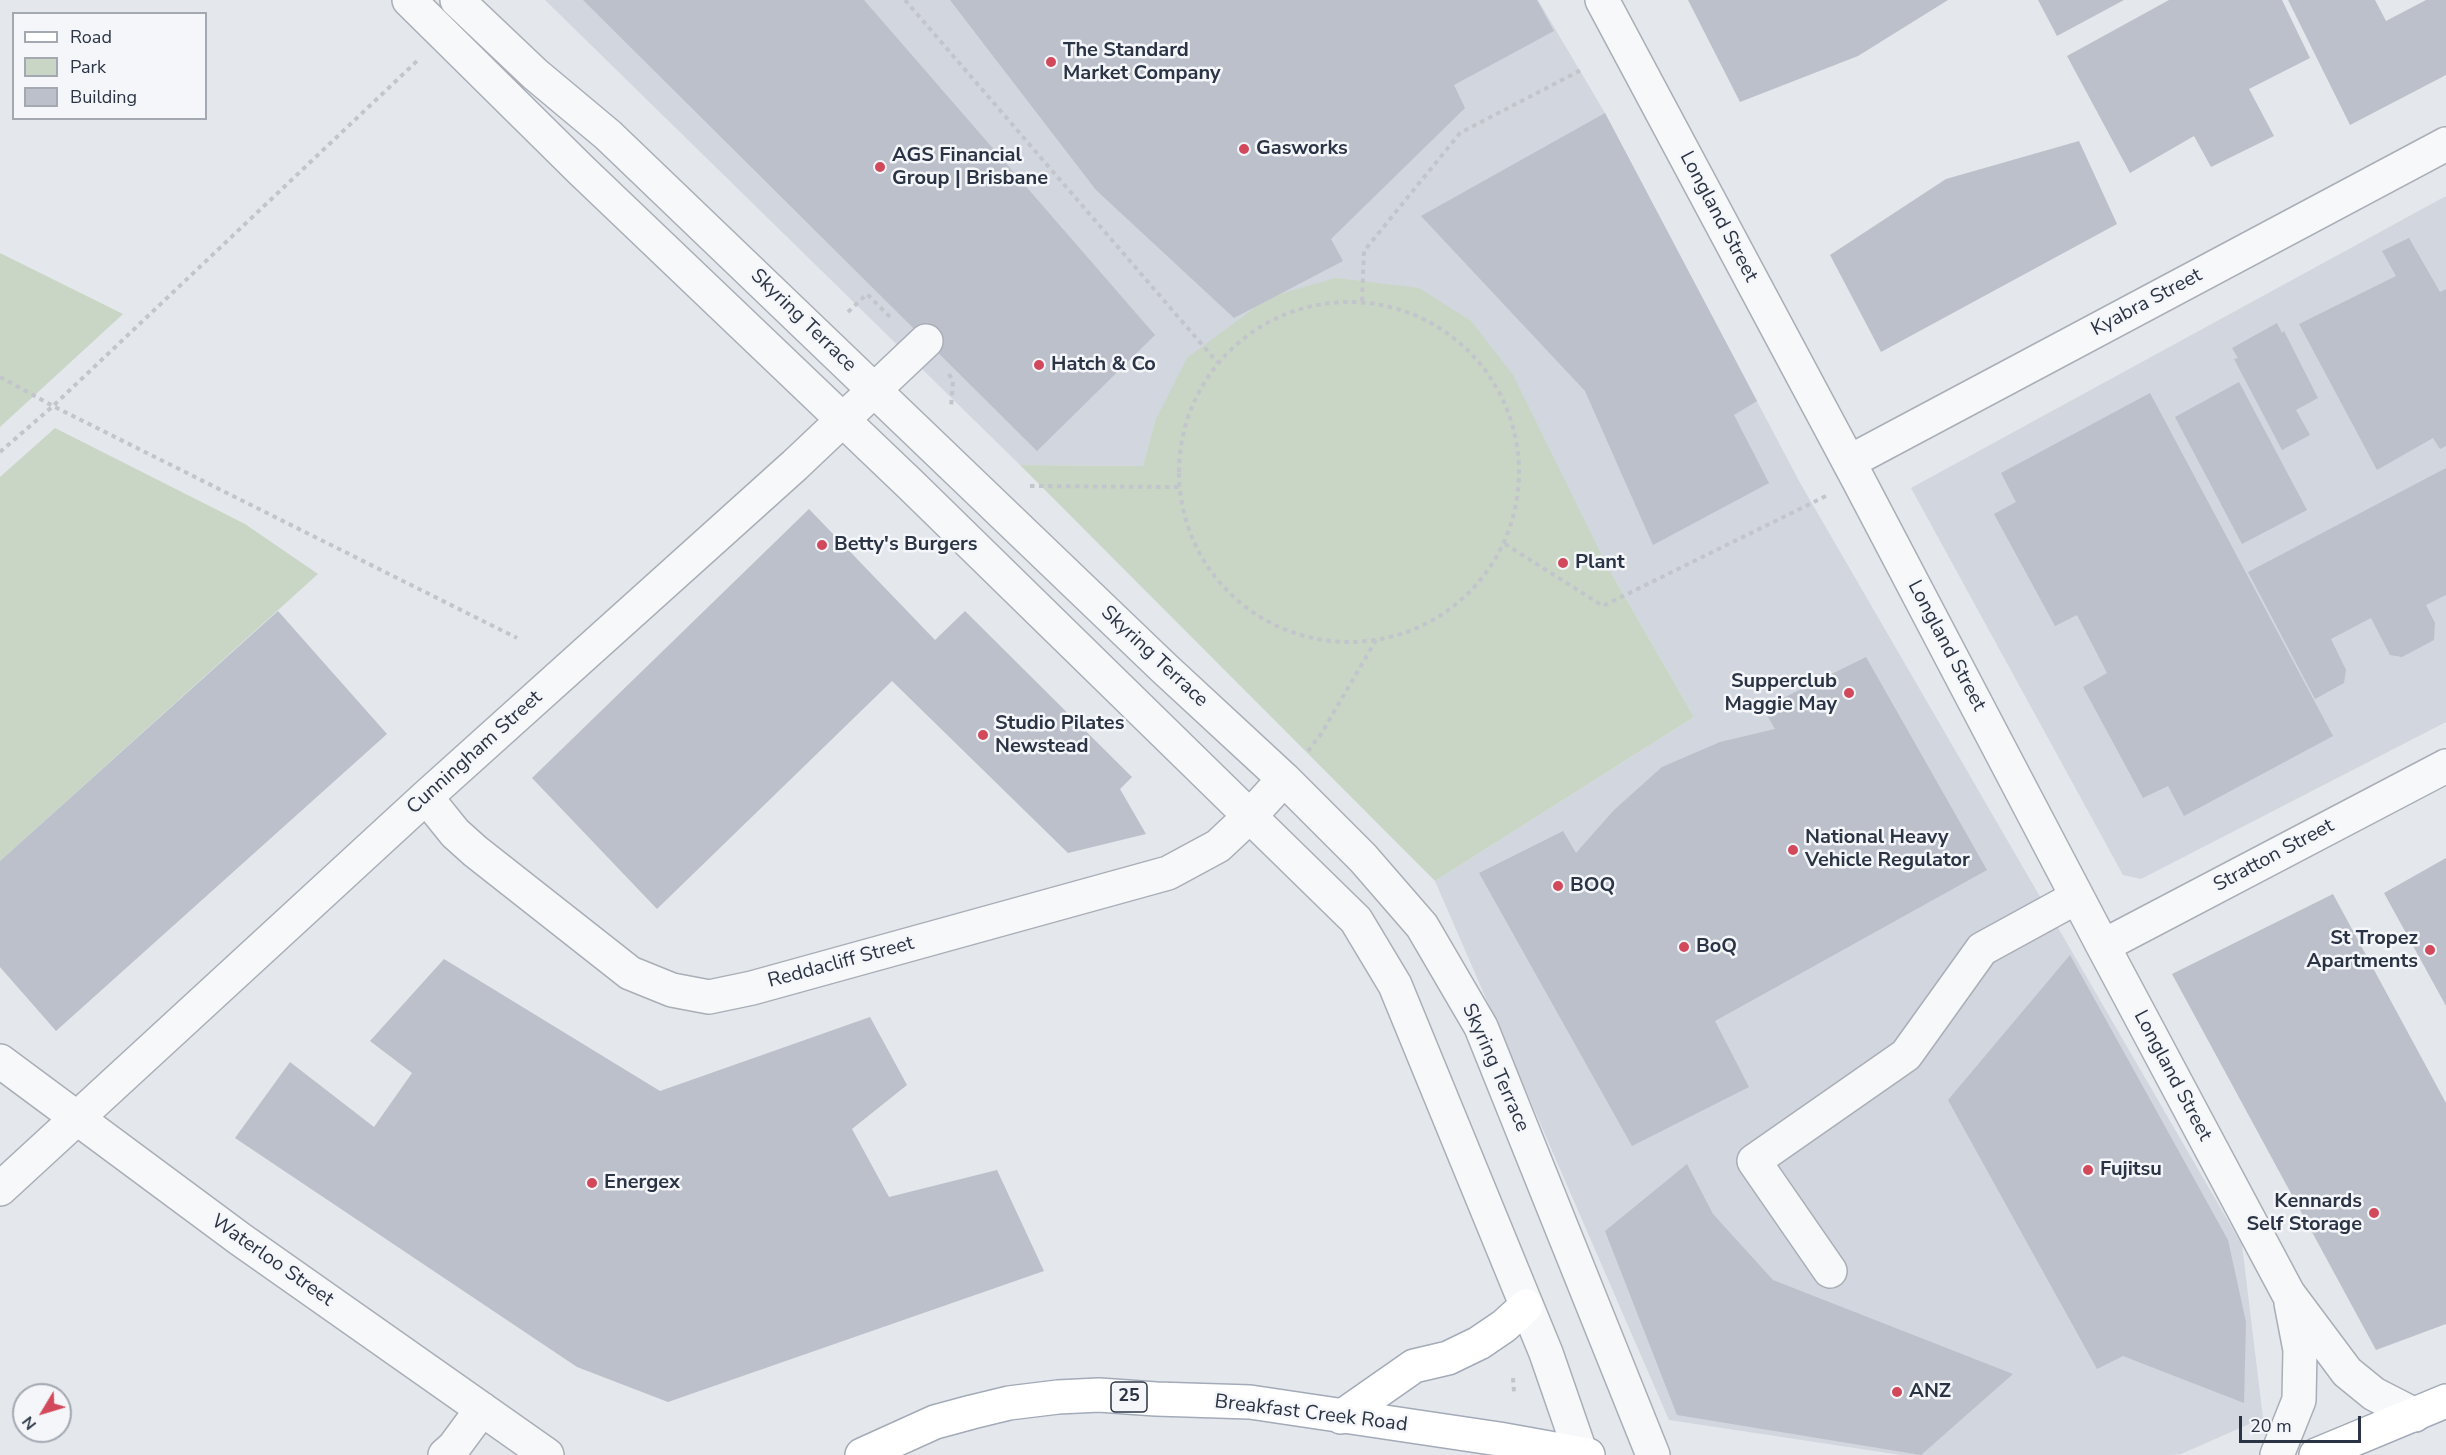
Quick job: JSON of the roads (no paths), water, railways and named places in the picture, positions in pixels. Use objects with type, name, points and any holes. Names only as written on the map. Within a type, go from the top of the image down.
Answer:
[{"type":"main road","points":[[1341,1417],[1414,1366],[1448,1358],[1479,1343],[1526,1306]]},
{"type":"main road","name":"Breakfast Creek Road","points":[[862,1455],[935,1422],[1009,1403],[1100,1395],[1250,1402],[1509,1441],[1584,1455]]},
{"type":"main road","points":[[2316,1455],[2446,1401]]},
{"type":"street","points":[[410,0],[581,170],[843,420],[1251,815],[1356,920],[1395,985],[1557,1383],[1584,1455]]},
{"type":"street","name":"Skyring Terrace","points":[[457,0],[535,74],[608,135],[1164,668],[1284,779],[1363,858],[1422,926],[1481,1027],[1653,1455]]},
{"type":"street","name":"Longland Street","points":[[1602,0],[2289,1293],[2347,1372],[2373,1394],[2415,1415]]},
{"type":"street","name":"Kyabra Street","points":[[1854,472],[2446,144]]},
{"type":"street","name":"Cunningham Street","points":[[0,1189],[426,797],[843,420],[926,340]]},
{"type":"street","name":"Stratton Street","points":[[2103,946],[2446,766]]},
{"type":"street","name":"Reddacliff Street","points":[[426,797],[455,833],[475,851],[630,973],[672,990],[709,997],[752,988],[1168,873],[1218,846],[1284,779]]},
{"type":"street","points":[[1830,1271],[1754,1161],[1906,1055],[1982,949],[2077,897]]},
{"type":"street","name":"Waterloo Street","points":[[0,1061],[240,1239],[547,1455]]},
{"type":"street","name":"Longland Street","points":[[2277,1455],[2300,1393],[2300,1350],[2289,1293]]},
{"type":"street","points":[[445,1455],[454,1447],[482,1408]]},
{"type":"place","name":"The Standard Market Company","points":[[1051,62]]},
{"type":"place","name":"Gasworks","points":[[1244,149]]},
{"type":"place","name":"AGS Financial Group | Brisbane","points":[[880,167]]},
{"type":"place","name":"Hatch & Co","points":[[1039,365]]},
{"type":"place","name":"Betty's Burgers","points":[[822,545]]},
{"type":"place","name":"Plant","points":[[1563,563]]},
{"type":"place","name":"Supperclub Maggie May","points":[[1849,693]]},
{"type":"place","name":"Studio Pilates Newstead","points":[[983,735]]},
{"type":"place","name":"National Heavy Vehicle Regulator","points":[[1793,850]]},
{"type":"place","name":"BOQ","points":[[1558,886]]},
{"type":"place","name":"BoQ","points":[[1684,947]]},
{"type":"place","name":"St Tropez Apartments","points":[[2430,950]]},
{"type":"place","name":"Fujitsu","points":[[2088,1170]]},
{"type":"place","name":"Energex","points":[[592,1183]]},
{"type":"place","name":"Kennards Self Storage","points":[[2374,1213]]},
{"type":"place","name":"ANZ","points":[[1897,1392]]}]
